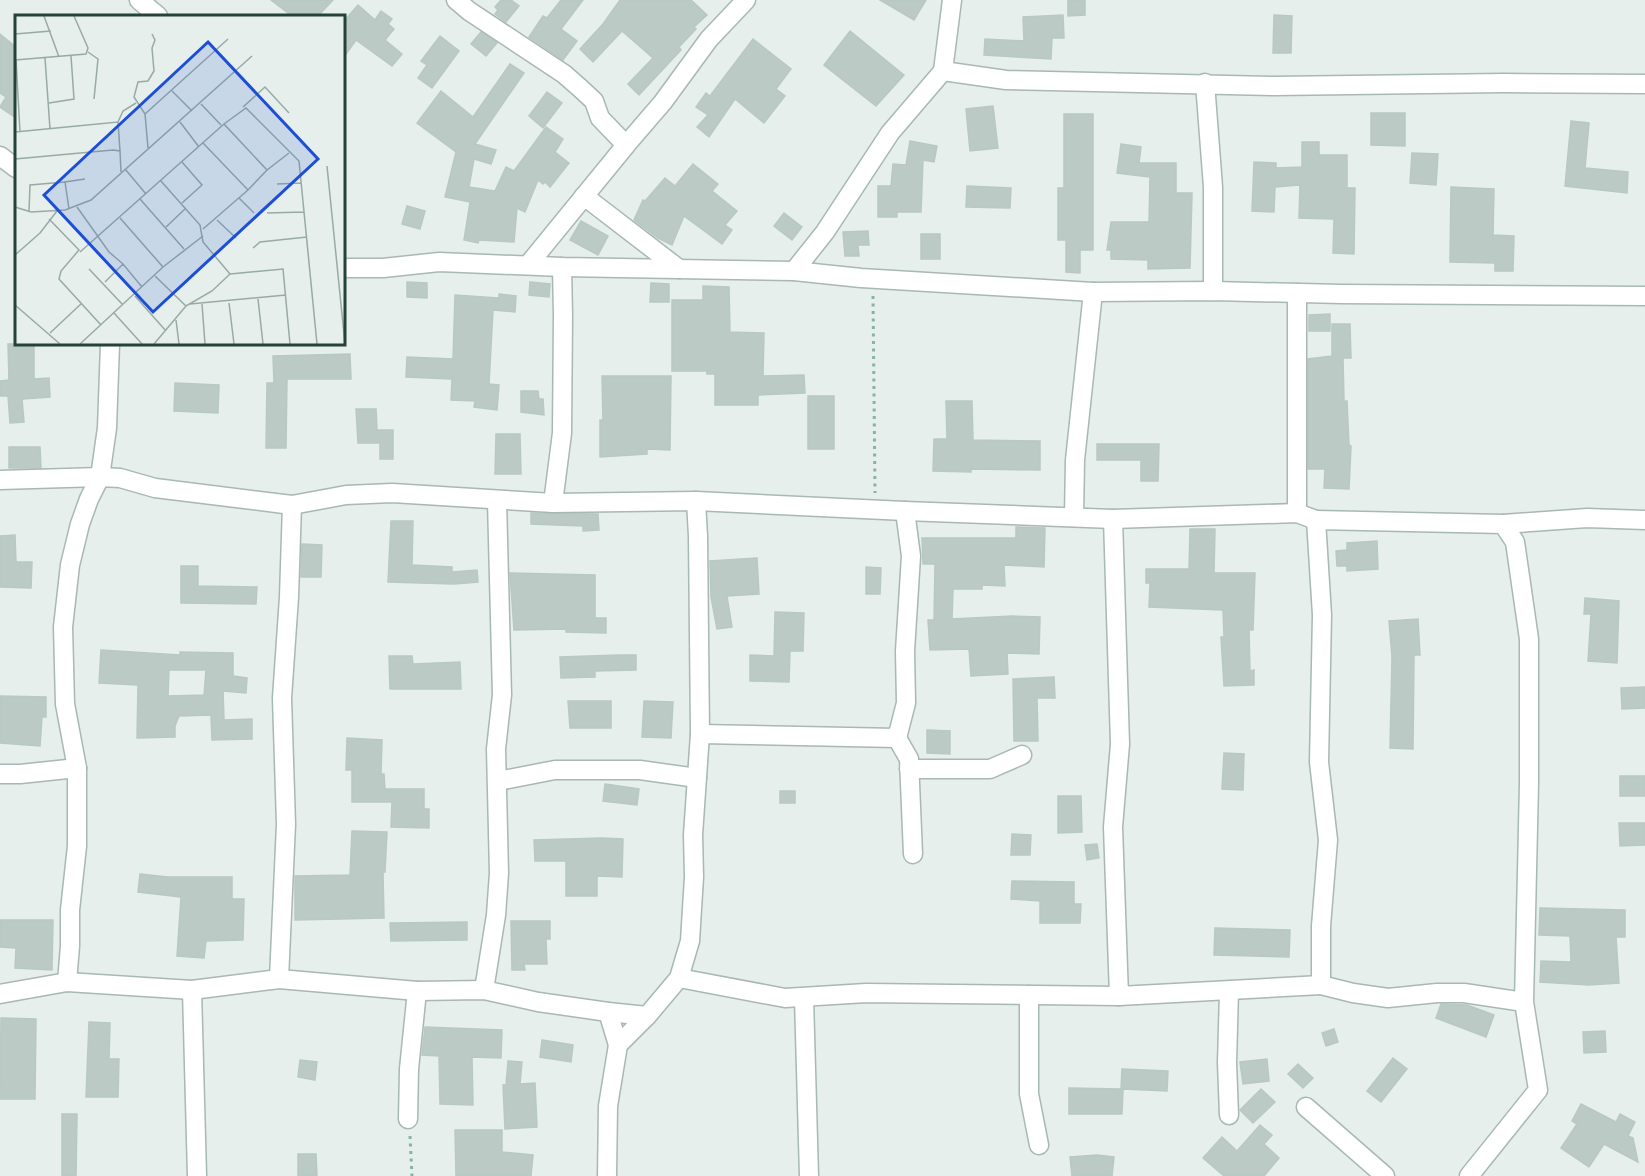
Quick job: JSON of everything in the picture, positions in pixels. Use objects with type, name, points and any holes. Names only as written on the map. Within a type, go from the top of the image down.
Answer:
[{"type":"street","points":[[139,0],[157,15]]},
{"type":"street","points":[[456,0],[564,74],[594,101],[600,118],[626,145]]},
{"type":"street","points":[[528,265],[663,102],[709,39],[746,0]]},
{"type":"street","points":[[794,271],[825,232],[890,133],[943,71],[952,0]]},
{"type":"street","points":[[943,71],[1006,80],[1275,86],[1645,84]]},
{"type":"street","points":[[1205,84],[1213,187],[1213,291]]},
{"type":"street","points":[[0,156],[15,167]]},
{"type":"street","points":[[584,196],[679,269]]},
{"type":"street","points":[[345,268],[383,268],[439,261],[562,267],[794,271],[873,279],[1093,292],[1213,291],[1645,296]]},
{"type":"street","points":[[553,503],[562,433],[562,267]]},
{"type":"street","points":[[1074,518],[1075,460],[1093,292]]},
{"type":"street","points":[[1297,293],[1297,513]]},
{"type":"street","points":[[67,982],[70,946],[69,910],[77,846],[77,768],[65,704],[63,627],[70,565],[80,524],[88,499],[100,477],[107,428],[110,345]]},
{"type":"street","points":[[0,480],[120,478],[155,488],[292,505],[346,495],[392,493],[455,495],[498,501],[553,503],[696,501],[905,512],[1113,519],[1297,513],[1316,520],[1503,524],[1587,518],[1645,520]]},
{"type":"street","points":[[484,990],[496,915],[498,884],[496,749],[502,695],[498,501]]},
{"type":"street","points":[[618,1046],[680,978],[690,941],[694,877],[693,834],[700,734],[696,501]]},
{"type":"street","points":[[279,979],[286,824],[282,699],[292,505]]},
{"type":"street","points":[[905,512],[911,556],[905,651],[906,703],[897,738],[909,759],[913,854]]},
{"type":"street","points":[[1113,519],[1120,744],[1113,827],[1119,996]]},
{"type":"street","points":[[1316,520],[1322,615],[1319,762],[1328,840],[1321,926],[1321,985]]},
{"type":"street","points":[[1469,1176],[1538,1090],[1524,1002],[1529,783],[1529,639],[1515,542],[1503,524]]},
{"type":"street","points":[[700,734],[897,738]]},
{"type":"street","points":[[909,769],[990,770],[1022,755]]},
{"type":"street","points":[[0,774],[77,768]]},
{"type":"street","points":[[498,781],[555,770],[640,770],[697,778]]},
{"type":"street","points":[[680,978],[785,998],[866,993],[1119,996],[1321,985],[1388,998],[1464,993],[1524,1002]]},
{"type":"street","points":[[0,994],[67,982],[192,990],[279,979],[417,991],[484,990],[538,1002],[647,1016]]},
{"type":"street","points":[[192,990],[197,1176]]},
{"type":"street","points":[[408,1119],[409,1070],[417,991]]},
{"type":"street","points":[[1229,991],[1227,1063],[1229,1116]]},
{"type":"street","points":[[1029,995],[1029,1094],[1039,1145]]},
{"type":"street","points":[[804,998],[809,1176]]},
{"type":"street","points":[[607,1176],[608,1106],[618,1046],[608,1012]]},
{"type":"street","points":[[1306,1107],[1385,1176]]},
{"type":"path","points":[[873,279],[875,510]]},
{"type":"path","points":[[408,1119],[412,1176]]},
{"type":"building","points":[[271,0],[333,0],[319,15],[291,15]]},
{"type":"building","points":[[501,0],[511,0],[519,6],[506,22],[495,14],[498,10],[495,7]]},
{"type":"building","points":[[561,0],[583,0],[561,29],[577,41],[563,60],[529,37],[543,16],[547,18]]},
{"type":"building","points":[[620,0],[691,0],[707,15],[694,27],[696,29],[679,47],[681,50],[639,95],[628,84],[653,58],[622,31],[593,62],[580,49],[603,24]]},
{"type":"building","points":[[880,0],[926,0],[914,20]]},
{"type":"building","points":[[1068,0],[1085,0],[1085,15],[1068,16]]},
{"type":"building","points":[[358,5],[375,20],[381,11],[392,19],[388,24],[394,29],[385,40],[402,54],[392,66],[356,40],[345,56],[345,20]]},
{"type":"building","points":[[1063,15],[1064,38],[1052,38],[1051,59],[984,55],[985,39],[1024,41],[1023,17]]},
{"type":"building","points":[[1274,15],[1292,16],[1291,53],[1273,53]]},
{"type":"building","points":[[850,31],[904,75],[876,106],[824,65]]},
{"type":"building","points":[[481,32],[497,43],[486,56],[471,44]]},
{"type":"building","points":[[0,34],[15,46],[15,117],[0,107],[6,97],[0,93]]},
{"type":"building","points":[[440,36],[459,51],[432,88],[418,78],[427,65],[421,61]]},
{"type":"building","points":[[753,39],[791,69],[776,89],[785,96],[764,123],[735,99],[709,137],[697,127],[708,115],[696,107],[706,93],[710,96]]},
{"type":"building","points":[[510,64],[524,73],[475,144],[496,150],[491,164],[474,159],[469,187],[495,191],[506,167],[514,171],[546,127],[563,139],[555,152],[569,163],[550,187],[538,180],[525,212],[517,208],[514,242],[479,240],[478,243],[464,240],[470,202],[445,197],[456,152],[417,123],[441,91],[473,117]]},
{"type":"building","points":[[547,92],[562,103],[543,128],[529,116]]},
{"type":"building","points":[[993,106],[998,148],[970,151],[966,109]]},
{"type":"building","points":[[1371,113],[1405,113],[1405,146],[1371,145]]},
{"type":"building","points":[[1064,114],[1093,114],[1093,250],[1080,250],[1080,273],[1066,272],[1066,240],[1058,240],[1058,188],[1064,188]]},
{"type":"building","points":[[1571,121],[1589,123],[1585,168],[1628,172],[1627,193],[1565,186]]},
{"type":"building","points":[[910,141],[937,146],[934,162],[923,160],[921,212],[897,212],[897,217],[878,217],[878,186],[891,186],[893,164],[906,165]]},
{"type":"building","points":[[1302,142],[1319,142],[1319,155],[1347,155],[1347,188],[1355,188],[1354,254],[1333,253],[1334,219],[1299,218],[1300,185],[1275,187],[1274,212],[1252,211],[1254,162],[1276,163],[1276,168],[1302,167]]},
{"type":"building","points":[[1121,144],[1141,147],[1139,163],[1176,163],[1176,193],[1192,193],[1190,268],[1148,269],[1148,260],[1111,259],[1111,250],[1107,250],[1111,222],[1149,222],[1150,177],[1117,173]]},
{"type":"building","points":[[1412,153],[1438,154],[1436,185],[1410,183]]},
{"type":"building","points":[[693,164],[718,184],[712,191],[737,211],[725,225],[732,230],[722,244],[684,216],[672,245],[658,238],[634,220],[643,200],[645,201],[665,178],[675,186]]},
{"type":"building","points":[[967,186],[1011,188],[1010,208],[966,207]]},
{"type":"building","points":[[1451,187],[1494,189],[1493,235],[1514,236],[1513,271],[1495,271],[1495,263],[1450,262]]},
{"type":"building","points":[[407,206],[425,211],[420,229],[402,224]]},
{"type":"building","points":[[784,213],[802,227],[792,240],[774,226]]},
{"type":"building","points":[[581,221],[608,236],[598,255],[570,240]]},
{"type":"building","points":[[868,231],[869,245],[858,245],[859,256],[845,256],[843,232]]},
{"type":"building","points":[[921,234],[940,234],[940,259],[921,259]]},
{"type":"building","points":[[407,282],[427,283],[427,298],[407,297]]},
{"type":"building","points":[[530,282],[550,284],[549,297],[529,295]]},
{"type":"building","points":[[651,283],[669,284],[669,302],[650,302]]},
{"type":"building","points":[[703,286],[729,287],[730,332],[764,333],[763,376],[804,375],[805,393],[758,395],[758,405],[715,405],[715,374],[707,374],[707,371],[672,371],[672,300],[703,300]]},
{"type":"building","points":[[499,294],[516,296],[515,312],[493,310],[489,384],[499,385],[497,410],[474,407],[475,401],[451,400],[452,379],[406,377],[407,357],[453,359],[455,295],[499,298]]},
{"type":"building","points":[[1330,314],[1330,331],[1309,331],[1309,315]]},
{"type":"building","points":[[1332,324],[1350,324],[1351,358],[1343,358],[1344,401],[1347,401],[1349,445],[1351,446],[1349,489],[1324,488],[1325,469],[1308,469],[1308,359],[1332,356]]},
{"type":"building","points":[[8,344],[34,345],[34,379],[49,378],[50,397],[22,399],[24,422],[10,423],[8,396],[0,396],[0,381],[9,380]]},
{"type":"building","points":[[350,354],[351,379],[287,379],[286,448],[266,448],[267,383],[274,383],[273,356]]},
{"type":"building","points":[[602,376],[671,376],[670,450],[647,449],[647,454],[600,457],[600,420],[603,420]]},
{"type":"building","points":[[175,383],[219,385],[218,413],[174,411]]},
{"type":"building","points":[[521,391],[538,391],[539,399],[543,399],[544,415],[521,412]]},
{"type":"building","points":[[808,396],[834,396],[834,449],[808,449]]},
{"type":"building","points":[[946,401],[972,401],[973,440],[1040,441],[1040,470],[933,471],[934,439],[947,439]]},
{"type":"building","points":[[356,409],[376,409],[377,430],[393,430],[393,459],[380,459],[380,443],[358,443]]},
{"type":"building","points":[[496,434],[520,434],[521,474],[495,474]]},
{"type":"building","points":[[1097,444],[1159,444],[1158,481],[1141,481],[1141,460],[1097,460]]},
{"type":"building","points":[[9,447],[40,447],[41,468],[9,468]]},
{"type":"building","points":[[531,513],[598,514],[599,530],[583,531],[583,526],[531,524]]},
{"type":"building","points":[[391,521],[413,521],[412,565],[452,567],[452,572],[477,570],[478,582],[454,584],[388,582]]},
{"type":"building","points":[[1016,527],[1045,528],[1044,567],[1004,565],[1005,586],[982,585],[982,589],[953,589],[952,619],[1040,617],[1039,654],[1007,653],[1008,674],[971,676],[969,649],[930,650],[928,620],[934,620],[935,564],[923,564],[922,538],[1016,538]]},
{"type":"building","points":[[1190,529],[1215,529],[1214,573],[1255,573],[1253,630],[1249,630],[1250,671],[1254,670],[1254,685],[1224,686],[1221,637],[1224,637],[1223,610],[1149,607],[1150,583],[1146,583],[1146,569],[1189,569]]},
{"type":"building","points":[[15,535],[16,562],[32,562],[31,588],[0,587],[0,536]]},
{"type":"building","points":[[1377,541],[1378,569],[1347,571],[1347,566],[1337,566],[1336,551],[1347,550],[1347,543]]},
{"type":"building","points":[[302,544],[322,545],[321,577],[301,577]]},
{"type":"building","points":[[757,558],[759,594],[727,596],[732,627],[717,629],[711,597],[710,561]]},
{"type":"building","points":[[181,566],[198,566],[198,586],[257,587],[256,604],[181,603]]},
{"type":"building","points":[[866,567],[881,568],[880,594],[866,594]]},
{"type":"building","points":[[510,573],[595,575],[595,618],[606,618],[606,633],[566,632],[566,629],[514,630]]},
{"type":"building","points":[[1585,598],[1619,601],[1617,663],[1588,661],[1591,614],[1584,614]]},
{"type":"building","points":[[775,612],[804,613],[803,651],[790,651],[789,682],[750,681],[750,655],[774,656]]},
{"type":"building","points":[[1418,619],[1420,655],[1414,655],[1413,749],[1390,748],[1392,657],[1389,621]]},
{"type":"building","points":[[101,650],[180,655],[180,652],[233,653],[233,676],[247,678],[246,693],[223,691],[224,720],[252,719],[252,739],[212,740],[211,715],[179,716],[175,726],[175,737],[137,738],[138,685],[99,683]],"holes":[[[169,670],[206,670],[204,695],[168,696]]]},
{"type":"building","points":[[636,655],[636,670],[595,671],[595,677],[561,678],[560,657]]},
{"type":"building","points":[[389,656],[412,656],[413,664],[460,662],[461,689],[390,689]]},
{"type":"building","points":[[1054,677],[1055,698],[1037,698],[1038,741],[1014,741],[1013,679]]},
{"type":"building","points":[[1645,687],[1645,708],[1622,709],[1621,688]]},
{"type":"building","points":[[0,696],[46,697],[46,717],[42,717],[40,746],[0,743]]},
{"type":"building","points":[[568,701],[611,701],[611,728],[570,728]]},
{"type":"building","points":[[644,701],[673,702],[671,738],[642,737]]},
{"type":"building","points":[[927,730],[950,731],[950,754],[927,753]]},
{"type":"building","points":[[347,738],[382,740],[381,774],[384,774],[385,789],[424,789],[424,809],[429,809],[429,828],[391,827],[392,802],[352,802],[352,770],[346,770]]},
{"type":"building","points":[[1224,753],[1244,754],[1243,790],[1222,789]]},
{"type":"building","points":[[1620,776],[1645,776],[1645,796],[1620,796]]},
{"type":"building","points":[[605,784],[639,789],[637,805],[603,801]]},
{"type":"building","points":[[780,791],[795,791],[795,803],[780,803]]},
{"type":"building","points":[[1058,796],[1081,796],[1082,832],[1058,833]]},
{"type":"building","points":[[1619,823],[1645,823],[1645,845],[1620,846]]},
{"type":"building","points":[[352,831],[387,832],[385,872],[383,872],[384,918],[295,920],[295,876],[350,875]]},
{"type":"building","points":[[1012,834],[1031,835],[1030,855],[1011,855]]},
{"type":"building","points":[[623,839],[622,877],[597,876],[597,896],[566,896],[566,861],[535,861],[534,840]]},
{"type":"building","points":[[1097,844],[1099,858],[1087,860],[1085,845]]},
{"type":"building","points":[[140,874],[168,877],[232,877],[232,899],[244,899],[243,940],[206,941],[204,958],[177,956],[181,897],[138,892]]},
{"type":"building","points":[[1012,881],[1074,882],[1074,904],[1081,904],[1080,923],[1040,923],[1040,901],[1011,899]]},
{"type":"building","points":[[1540,908],[1625,910],[1625,937],[1616,937],[1619,983],[1589,985],[1540,982],[1541,961],[1571,962],[1570,936],[1539,935]]},
{"type":"building","points":[[0,920],[53,920],[52,970],[15,968],[16,948],[0,947]]},
{"type":"building","points":[[511,921],[550,921],[550,939],[546,939],[547,964],[524,964],[525,970],[512,970]]},
{"type":"building","points":[[467,922],[467,940],[391,941],[390,923]]},
{"type":"building","points":[[1215,928],[1290,930],[1289,957],[1214,955]]},
{"type":"building","points":[[1441,1004],[1467,1005],[1494,1015],[1486,1037],[1436,1018]]},
{"type":"building","points":[[1,1018],[36,1019],[35,1099],[0,1099]]},
{"type":"building","points":[[89,1022],[110,1023],[109,1059],[119,1059],[118,1097],[86,1097]]},
{"type":"building","points":[[425,1027],[502,1030],[501,1058],[472,1057],[473,1105],[440,1104],[439,1056],[422,1055]]},
{"type":"building","points":[[1334,1029],[1338,1042],[1326,1046],[1322,1033]]},
{"type":"building","points":[[1605,1031],[1606,1052],[1584,1053],[1583,1032]]},
{"type":"building","points":[[542,1040],[573,1045],[571,1062],[540,1057]]},
{"type":"building","points":[[1393,1058],[1407,1069],[1381,1102],[1367,1091]]},
{"type":"building","points":[[1267,1059],[1269,1081],[1243,1084],[1240,1062]]},
{"type":"building","points":[[300,1060],[317,1062],[315,1080],[298,1077]]},
{"type":"building","points":[[508,1061],[522,1062],[520,1084],[535,1083],[537,1127],[505,1129],[503,1085],[506,1085]]},
{"type":"building","points":[[1298,1064],[1313,1078],[1303,1088],[1288,1074]]},
{"type":"building","points":[[1122,1069],[1168,1071],[1167,1091],[1123,1089],[1122,1114],[1069,1114],[1069,1088],[1121,1089]]},
{"type":"building","points":[[1261,1089],[1275,1102],[1253,1123],[1240,1110]]},
{"type":"building","points":[[1581,1104],[1616,1122],[1620,1114],[1635,1122],[1628,1136],[1633,1138],[1638,1162],[1604,1144],[1589,1167],[1561,1148],[1577,1124],[1572,1121]]},
{"type":"building","points":[[62,1114],[77,1114],[76,1176],[62,1176]]},
{"type":"building","points":[[1260,1125],[1272,1135],[1264,1144],[1279,1158],[1264,1176],[1224,1176],[1203,1158],[1222,1137],[1237,1151]]},
{"type":"building","points":[[455,1130],[502,1130],[502,1152],[533,1155],[531,1176],[456,1176]]},
{"type":"building","points":[[298,1154],[316,1154],[317,1176],[298,1176]]},
{"type":"building","points":[[1097,1155],[1114,1157],[1112,1176],[1072,1176],[1070,1157]]}]
